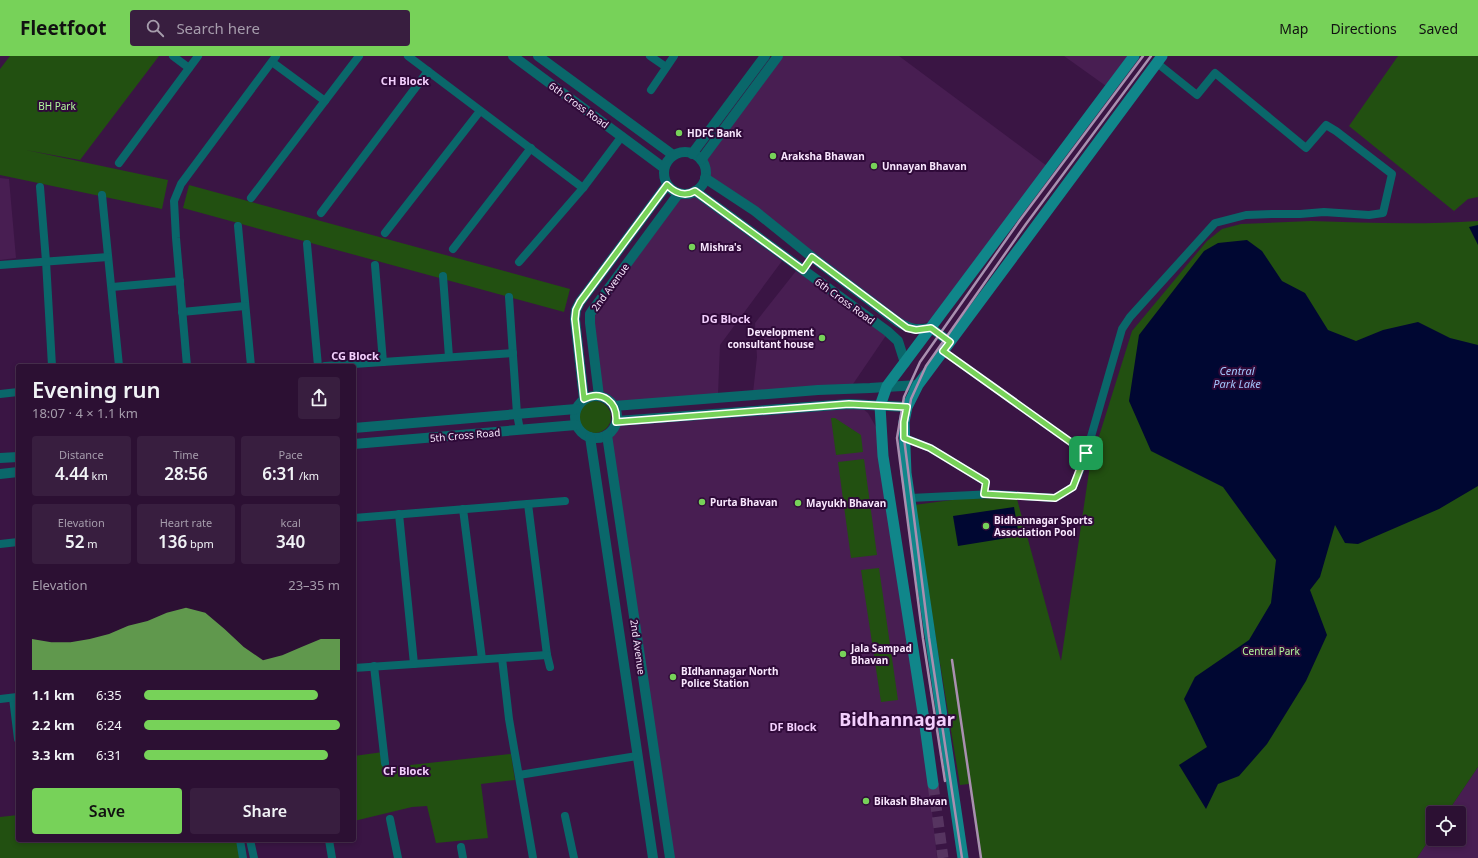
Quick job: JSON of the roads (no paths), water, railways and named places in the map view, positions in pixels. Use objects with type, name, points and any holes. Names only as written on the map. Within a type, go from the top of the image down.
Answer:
[{"type":"main road","points":[[933,784],[883,456],[880,406],[887,386],[1134,56]]},
{"type":"main road","points":[[963,858],[906,473],[904,422],[907,407],[918,384],[1160,60]]},
{"type":"main road","points":[[905,595],[924,592]]},
{"type":"street","points":[[173,56],[189,68]]},
{"type":"street","points":[[119,163],[198,56]]},
{"type":"street","points":[[251,198],[359,56]]},
{"type":"street","points":[[408,56],[583,188]]},
{"type":"street","name":"6th Cross Road","points":[[513,56],[664,168]]},
{"type":"street","points":[[650,56],[666,67]]},
{"type":"street","points":[[651,90],[674,56]]},
{"type":"street","points":[[692,154],[764,56]]},
{"type":"street","points":[[701,160],[778,56]]},
{"type":"street","points":[[532,71],[540,57]]},
{"type":"street","name":"6th Cross Road","points":[[540,57],[673,155]]},
{"type":"street","points":[[187,364],[174,201],[181,184],[274,59],[325,101]]},
{"type":"street","points":[[910,498],[984,494],[1055,498],[1073,487],[1086,453],[1122,329],[1130,317],[1215,223],[1246,215],[1324,212],[1369,215],[1383,213],[1392,174],[1336,131],[1326,125],[1306,148],[1215,74],[1196,95],[1160,60]]},
{"type":"street","points":[[321,213],[428,71]]},
{"type":"street","points":[[385,234],[480,111]]},
{"type":"street","points":[[519,262],[583,188],[622,136]]},
{"type":"street","points":[[453,249],[530,148]]},
{"type":"street","points":[[684,152],[692,154],[701,160],[705,167],[705,178],[699,189],[685,194],[671,190],[667,185],[664,178],[664,168],[673,155],[684,152]]},
{"type":"street","points":[[705,178],[755,211],[812,257],[907,328],[916,330],[931,328],[950,342]]},
{"type":"street","name":"2nd Avenue","points":[[584,399],[575,319],[576,310],[604,268],[667,185]]},
{"type":"street","points":[[40,187],[52,364]]},
{"type":"street","name":"6th Cross Road","points":[[695,191],[892,336],[898,341],[905,363]]},
{"type":"street","name":"2nd Avenue","points":[[599,396],[590,314],[679,193]]},
{"type":"street","points":[[102,196],[120,364]]},
{"type":"street","points":[[238,226],[251,364]]},
{"type":"street","points":[[307,244],[318,364]]},
{"type":"street","points":[[0,265],[108,257]]},
{"type":"street","points":[[803,270],[812,257]]},
{"type":"street","points":[[375,264],[383,362]]},
{"type":"street","points":[[443,276],[449,357]]},
{"type":"street","points":[[112,287],[180,281]]},
{"type":"street","points":[[509,297],[517,414],[520,430]]},
{"type":"street","points":[[182,312],[245,306]]},
{"type":"street","points":[[943,351],[1086,453]]},
{"type":"street","points":[[354,364],[513,353]]},
{"type":"street","points":[[614,406],[818,390],[918,384]]},
{"type":"street","points":[[0,394],[16,392]]},
{"type":"street","points":[[599,396],[608,400],[614,406],[616,411],[616,422],[613,430],[601,437],[590,437],[582,433],[576,425],[575,420],[576,410],[584,399],[599,396]]},
{"type":"street","points":[[616,422],[820,405],[849,404],[907,407]]},
{"type":"street","name":"5th Cross Road","points":[[356,428],[576,410]]},
{"type":"street","name":"5th Cross Road","points":[[356,444],[576,425]]},
{"type":"street","name":"2nd Avenue","points":[[606,435],[670,858]]},
{"type":"street","name":"2nd Avenue","points":[[590,437],[653,858]]},
{"type":"street","points":[[904,438],[930,448],[986,482],[984,494]]},
{"type":"street","points":[[0,458],[16,457]]},
{"type":"street","points":[[0,474],[16,472]]},
{"type":"street","points":[[356,518],[565,501]]},
{"type":"street","points":[[528,504],[547,655],[550,667]]},
{"type":"street","points":[[463,509],[482,659]]},
{"type":"street","points":[[399,514],[414,664]]},
{"type":"street","points":[[0,544],[16,542]]},
{"type":"street","points":[[356,668],[547,655]]},
{"type":"street","points":[[502,658],[510,719],[533,858]]},
{"type":"street","points":[[374,666],[385,764]]},
{"type":"street","points":[[0,698],[16,698]]},
{"type":"street","points":[[634,736],[651,733]]},
{"type":"street","points":[[519,775],[637,756]]},
{"type":"street","points":[[643,797],[660,795]]},
{"type":"street","points":[[565,816],[574,858]]},
{"type":"street","points":[[390,819],[398,858]]},
{"type":"street","points":[[240,842],[243,858]]},
{"type":"street","points":[[250,842],[254,858]]},
{"type":"street","points":[[329,842],[332,858]]},
{"type":"street","points":[[461,847],[463,858]]},
{"type":"water","points":[[1478,225],[1478,245],[1469,227]]},
{"type":"water","name":"Central Park Lake","points":[[1247,240],[1262,251],[1282,281],[1305,293],[1328,330],[1356,341],[1383,330],[1418,322],[1450,338],[1478,345],[1478,486],[1439,509],[1358,544],[1345,543],[1335,525],[1320,577],[1310,590],[1327,635],[1306,681],[1267,744],[1239,776],[1218,784],[1206,809],[1179,765],[1207,747],[1184,699],[1195,677],[1249,640],[1271,603],[1276,560],[1223,487],[1151,451],[1129,401],[1139,335],[1204,251],[1218,243]]},
{"type":"water","name":"Bidhannagar Sports Association Pool","points":[[1014,507],[1019,536],[958,546],[953,516]]},
{"type":"tunnel","points":[[933,784],[943,858]]},
{"type":"railway","points":[[945,781],[923,639],[897,438],[904,397],[920,362],[1020,220],[1143,56]]},
{"type":"railway","points":[[962,858],[929,638],[904,438],[911,399],[926,366],[1026,224],[1151,56]]},
{"type":"railway","points":[[952,660],[981,858]]},
{"type":"place","name":"HDFC Bank","points":[[679,133]]},
{"type":"place","name":"Araksha Bhawan","points":[[773,156]]},
{"type":"place","name":"Unnayan Bhavan","points":[[874,166]]},
{"type":"place","name":"Mishra's","points":[[692,247]]},
{"type":"place","name":"Development consultant house","points":[[822,338]]},
{"type":"place","name":"Purta Bhavan","points":[[702,502]]},
{"type":"place","name":"Mayukh Bhavan","points":[[798,503]]},
{"type":"place","name":"Bidhannagar Sports Association Pool","points":[[986,526]]},
{"type":"place","name":"Jala Sampad Bhavan","points":[[843,654]]},
{"type":"place","name":"BIdhannagar North Police Station","points":[[673,677]]},
{"type":"place","name":"Bikash Bhavan","points":[[866,801]]},
{"type":"district","name":"CH Block","points":[[405,81]]},
{"type":"district","name":"DG Block","points":[[726,319]]},
{"type":"district","name":"CG Block","points":[[355,356]]},
{"type":"district","name":"Bidhannagar","points":[[897,720]]},
{"type":"district","name":"DF Block","points":[[793,727]]},
{"type":"district","name":"CF Block","points":[[406,771]]},
{"type":"park label","name":"BH Park","points":[[57,106]]},
{"type":"park label","name":"Central Park","points":[[1271,651]]}]
